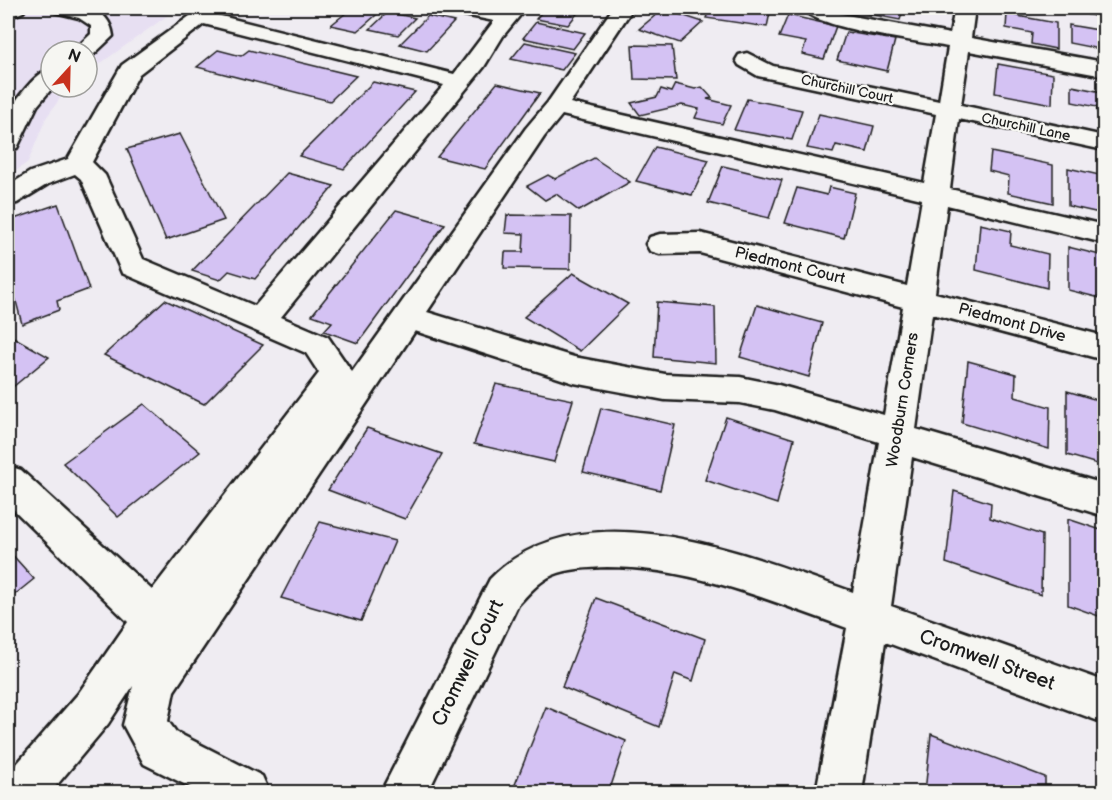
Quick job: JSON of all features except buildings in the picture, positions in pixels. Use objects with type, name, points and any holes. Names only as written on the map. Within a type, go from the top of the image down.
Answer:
[{"type":"street","points":[[8,12],[16,8]]},
{"type":"street","points":[[62,8],[86,13],[100,24],[102,36],[98,39]]},
{"type":"street","points":[[468,8],[512,12]]},
{"type":"street","points":[[246,792],[160,748],[145,725],[154,683],[409,318],[534,133],[556,107],[624,8]]},
{"type":"street","points":[[812,8],[835,19],[1104,69]]},
{"type":"street","name":"Woodburn Corners","points":[[839,792],[869,617],[965,8]]},
{"type":"street","points":[[1091,8],[1104,10]]},
{"type":"street","points":[[8,197],[39,178],[78,164],[130,70],[207,12],[468,72]]},
{"type":"street","points":[[260,321],[468,72],[494,33],[512,12]]},
{"type":"street","name":"Churchill Court","points":[[747,60],[766,71],[948,111]]},
{"type":"street","points":[[8,143],[26,104],[39,89]]},
{"type":"street","points":[[556,107],[936,193],[1104,234]]},
{"type":"street","name":"Churchill Lane","points":[[948,111],[1104,143]]},
{"type":"street","points":[[22,792],[93,709],[154,620],[337,374],[317,345],[132,266],[92,175],[78,164]]},
{"type":"street","name":"Piedmont Court","points":[[660,244],[700,243],[919,299]]},
{"type":"street","name":"Piedmont Drive","points":[[919,299],[1104,348]]},
{"type":"street","points":[[409,318],[607,378],[665,387],[740,390],[775,397],[1104,500]]},
{"type":"street","points":[[8,482],[154,620]]},
{"type":"street","name":"Cromwell Court","points":[[404,792],[504,592],[523,572],[547,559],[572,553],[604,550],[656,553],[695,560],[741,571],[869,617]]},
{"type":"street","name":"Cromwell Street","points":[[869,617],[1104,702]]},
{"type":"shaded area","points":[[8,8],[178,8],[99,64],[99,39],[39,39],[39,99],[59,99],[46,118],[28,162],[8,177]]}]
